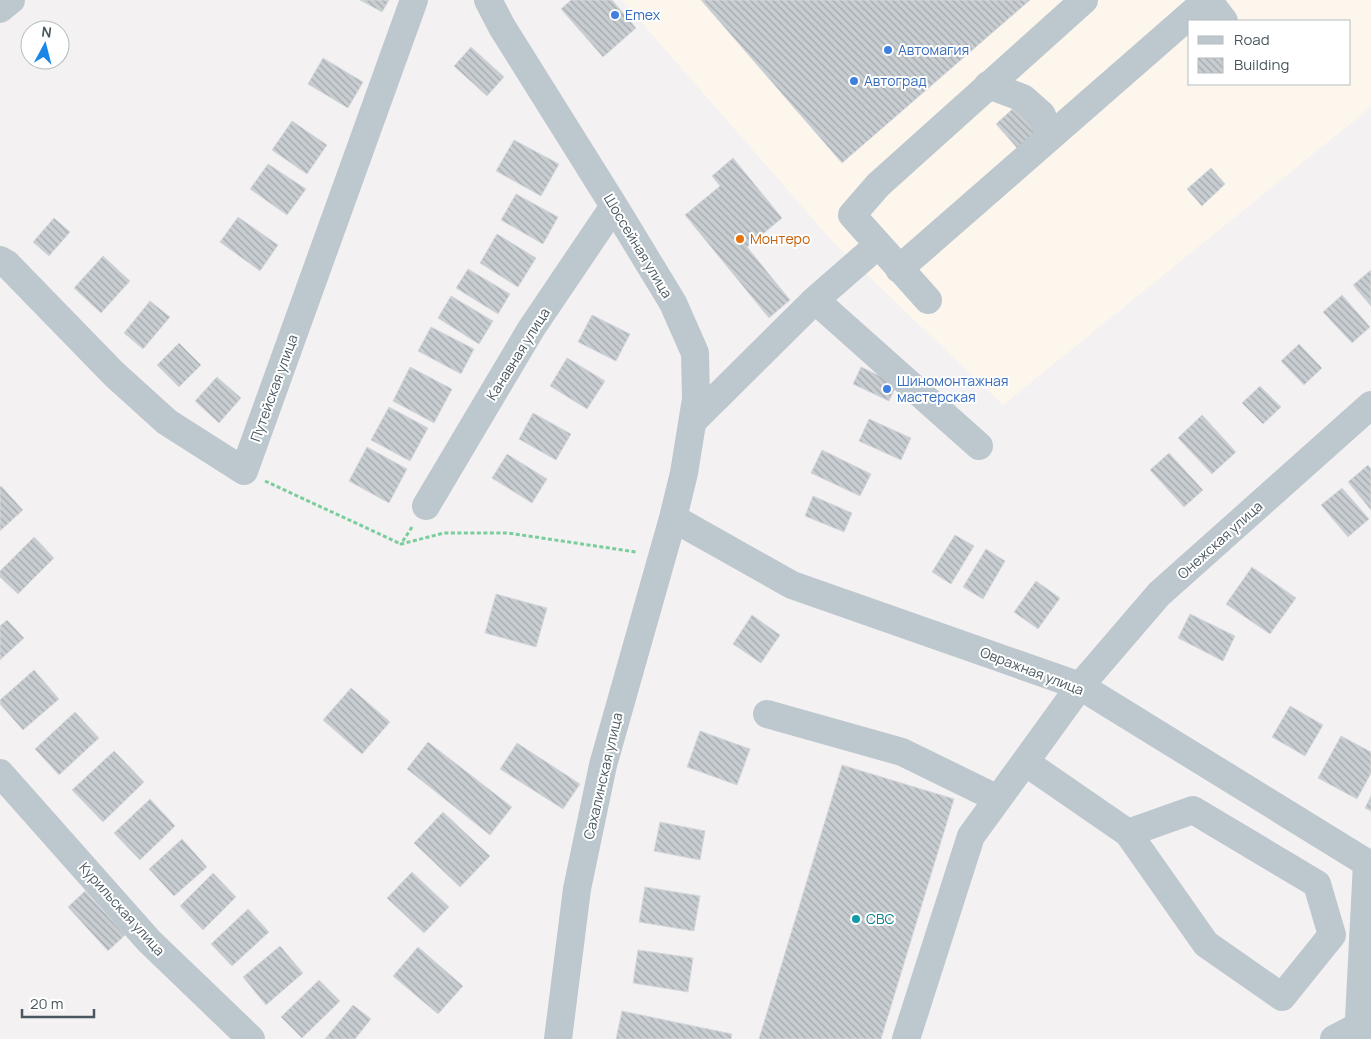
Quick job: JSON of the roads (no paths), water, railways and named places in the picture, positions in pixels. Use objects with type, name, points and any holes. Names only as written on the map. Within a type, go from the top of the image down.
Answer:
[{"type":"street","points":[[0,9],[11,0]]},
{"type":"street","name":"Путейская улица","points":[[0,260],[7,264],[114,374],[167,422],[244,471],[414,0]]},
{"type":"street","name":"Шоссейная улица","points":[[488,0],[502,27],[673,304],[695,354],[696,399],[694,420],[673,518]]},
{"type":"street","points":[[928,300],[852,215],[878,185],[1084,0]]},
{"type":"street","points":[[900,269],[1208,0],[1223,20]]},
{"type":"street","points":[[988,85],[1023,98],[1042,116],[1049,138]]},
{"type":"street","name":"Канавная улица","points":[[426,506],[532,329],[614,206]]},
{"type":"street","points":[[694,420],[814,300],[878,245]]},
{"type":"street","points":[[814,300],[979,446]]},
{"type":"street","name":"Онежская улица","points":[[906,1039],[972,836],[1080,686],[1158,594],[1371,405]]},
{"type":"street","name":"Овражная улица","points":[[673,518],[792,585],[1080,686],[1369,864]]},
{"type":"street","name":"Сахалинская улица","points":[[558,1039],[577,889],[603,765],[673,518]]},
{"type":"street","points":[[767,714],[902,752],[998,799]]},
{"type":"street","points":[[1025,762],[1128,833],[1206,944],[1282,997],[1332,935],[1317,884],[1193,810],[1128,833]]},
{"type":"street","name":"Курильская улица","points":[[0,773],[149,941],[251,1039]]},
{"type":"street","points":[[1334,1039],[1359,1032],[1369,864]]},
{"type":"place","name":"Emex","points":[[615,15]]},
{"type":"place","name":"Автомагия","points":[[888,50]]},
{"type":"place","name":"Автоград","points":[[854,81]]},
{"type":"place","name":"Монтеро","points":[[740,239]]},
{"type":"place","name":"Шиномонтажная мастерская","points":[[887,389]]},
{"type":"place","name":"СВС","points":[[856,919]]}]
